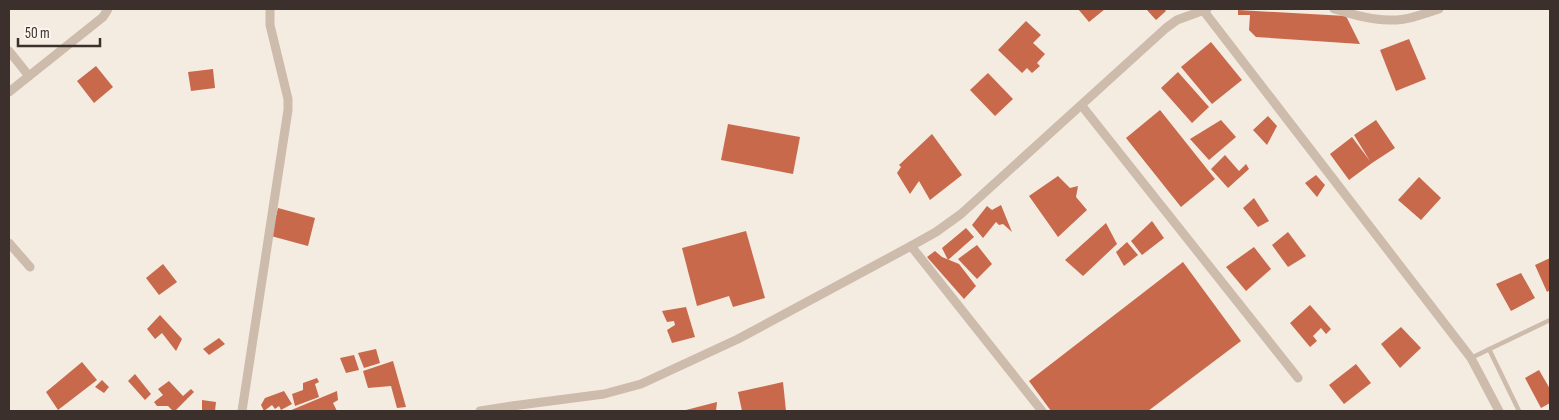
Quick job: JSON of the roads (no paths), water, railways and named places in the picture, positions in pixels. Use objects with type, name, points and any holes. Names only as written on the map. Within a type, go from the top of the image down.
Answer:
[{"type":"street","points":[[9,92],[103,17],[108,9]]},
{"type":"street","points":[[242,411],[288,110],[288,100],[270,26],[270,9]]},
{"type":"street","points":[[480,411],[604,394],[641,384],[738,339],[911,246],[936,232],[961,214],[1166,28],[1177,20],[1205,9],[1471,358],[1499,411]]},
{"type":"street","points":[[1334,9],[1366,13],[1389,20],[1402,19],[1439,9]]},
{"type":"street","points":[[9,51],[29,76]]},
{"type":"street","points":[[1082,106],[1298,378]]},
{"type":"street","points":[[9,243],[30,267]]},
{"type":"street","points":[[911,246],[1042,411]]},
{"type":"lane","points":[[1471,358],[1550,320]]},
{"type":"lane","points":[[1489,350],[1519,411]]}]
